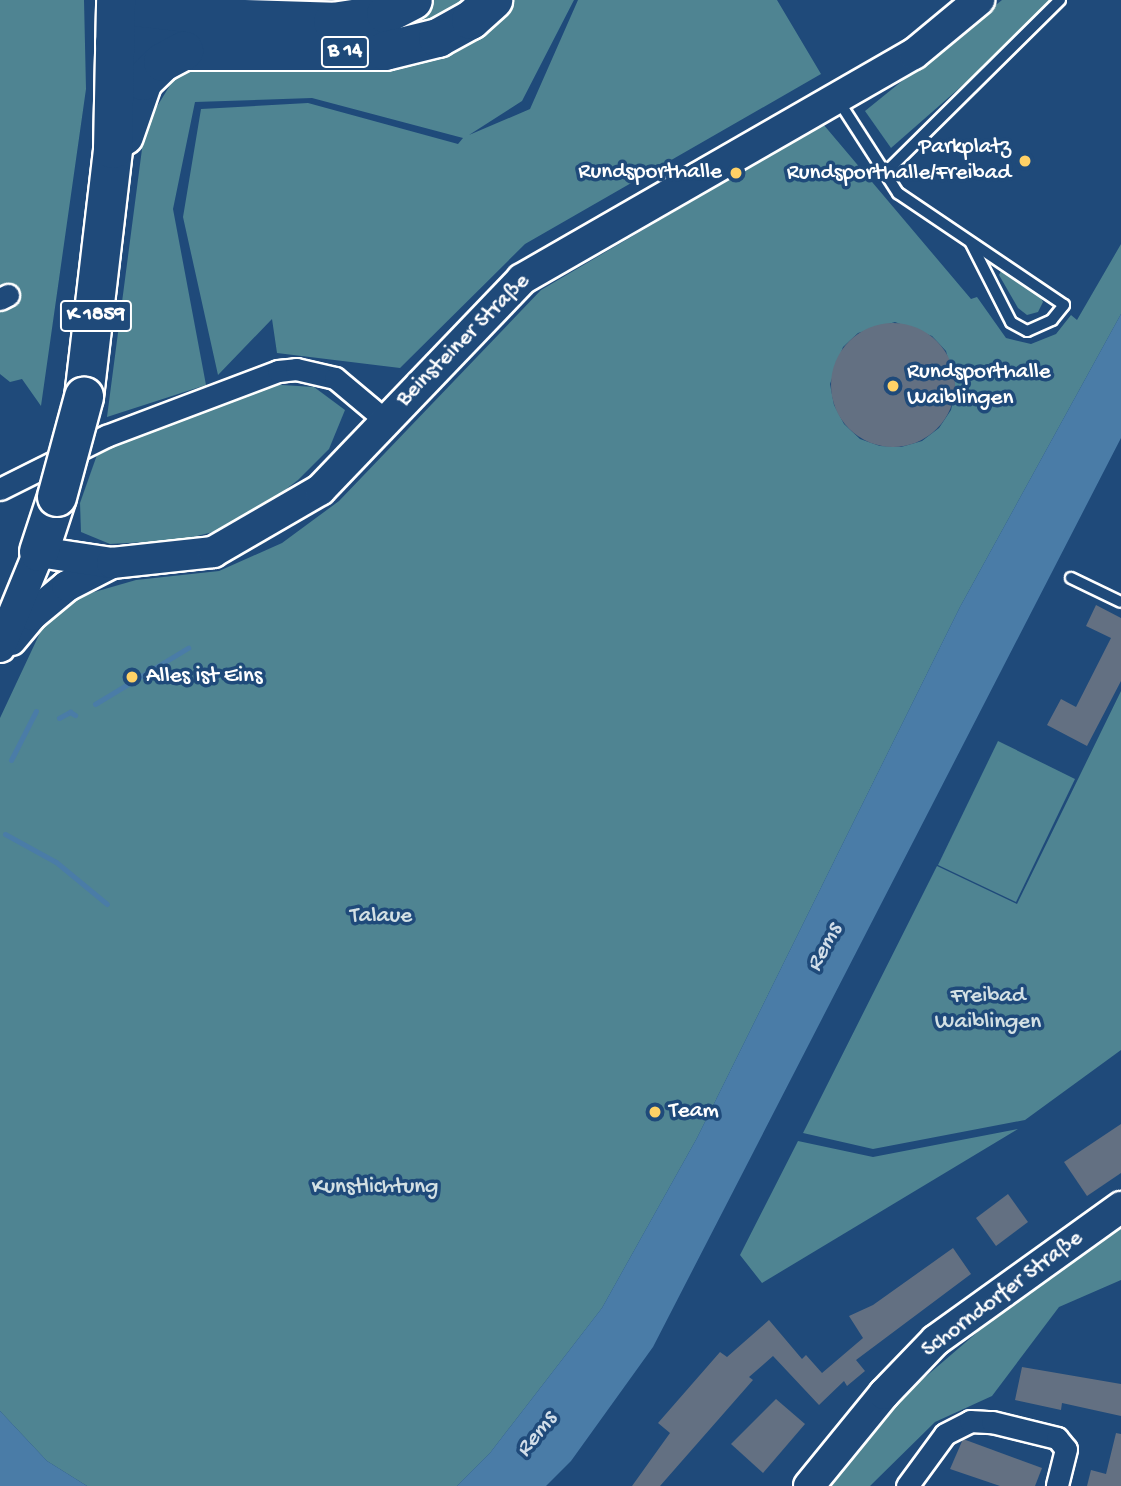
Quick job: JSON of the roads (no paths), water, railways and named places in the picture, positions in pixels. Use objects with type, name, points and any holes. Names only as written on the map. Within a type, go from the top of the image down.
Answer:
[{"type":"highway","name":"B 14","points":[[116,19],[333,22],[386,14],[412,0]]},
{"type":"highway","name":"B 14","points":[[116,19],[184,51],[396,49],[455,30],[493,0]]},
{"type":"highway","name":"K 1859","points":[[39,552],[84,397],[110,183],[116,19]]},
{"type":"highway","points":[[110,183],[144,81],[163,62],[184,51]]},
{"type":"street","name":"Beinsteiner Straße","points":[[0,489],[106,436],[278,371],[296,369],[335,378],[385,420],[522,279],[915,54],[979,0]]},
{"type":"street","points":[[39,552],[112,563],[213,552],[320,490],[385,420]]},
{"type":"street","name":"K 1859","points":[[0,648],[39,552]]},
{"type":"street","points":[[0,653],[32,615],[67,586],[112,563]]},
{"type":"street","name":"Schorndorfer Straße","points":[[809,1486],[884,1394],[936,1340],[1121,1207]]},
{"type":"street","points":[[907,1486],[945,1434],[970,1421],[992,1422],[1057,1438],[1066,1450],[1057,1486]]},
{"type":"lane","points":[[883,175],[1060,0]]},
{"type":"lane","points":[[838,100],[883,175],[898,193],[1064,304],[1052,320],[1027,331],[1011,322],[971,243]]},
{"type":"lane","points":[[1071,578],[1121,602]]},
{"type":"water","name":"Rems","points":[[1121,314],[1121,438],[653,1347],[571,1461],[546,1486],[457,1486],[490,1453],[602,1308],[697,1138],[960,607]]},
{"type":"water","points":[[0,1411],[47,1461],[87,1486],[0,1486]]},
{"type":"waterway","points":[[95,704],[188,648]]},
{"type":"waterway","points":[[11,760],[36,711]]},
{"type":"waterway","points":[[59,718],[70,712],[75,715]]},
{"type":"waterway","points":[[5,834],[56,862],[107,904]]},
{"type":"place","name":"Parkplatz Rundsporthalle/Freibad","points":[[1025,161]]},
{"type":"place","name":"Rundsporthalle","points":[[736,173]]},
{"type":"place","name":"Rundsporthalle Waiblingen","points":[[893,386]]},
{"type":"place","name":"Alles ist Eins","points":[[132,677]]},
{"type":"place","name":"Team","points":[[655,1112]]},
{"type":"park label","name":"Talaue","points":[[381,917]]},
{"type":"park label","name":"Freibad Waiblingen","points":[[988,1010]]},
{"type":"park label","name":"Kunstlichtung","points":[[375,1188]]}]
